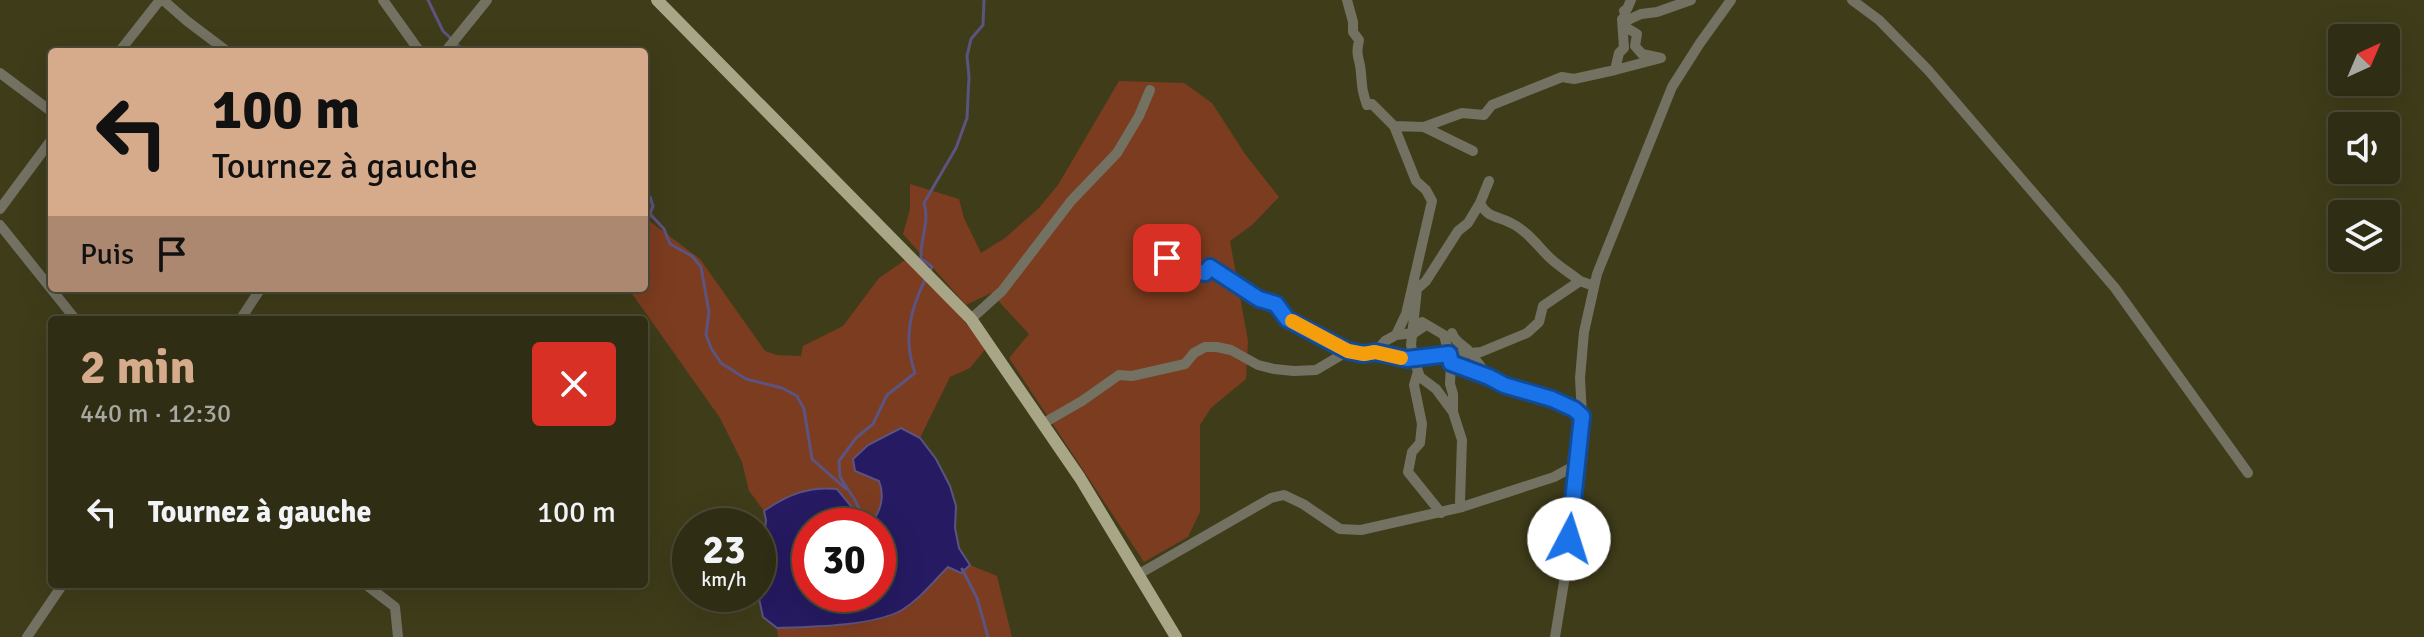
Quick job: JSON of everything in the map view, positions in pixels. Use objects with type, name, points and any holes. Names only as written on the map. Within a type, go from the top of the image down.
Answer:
[{"type":"main road","points":[[657,0],[971,319],[1080,478],[1176,637]]},
{"type":"street","points":[[122,48],[162,0],[223,48]]},
{"type":"street","points":[[383,0],[417,48]]},
{"type":"street","points":[[448,48],[487,0]]},
{"type":"street","points":[[1347,0],[1353,32],[1359,40],[1356,55],[1361,89],[1367,105],[1372,104],[1394,126],[1416,181],[1432,201],[1406,314],[1396,335]]},
{"type":"street","points":[[1622,10],[1627,9],[1631,0]]},
{"type":"street","points":[[1622,10],[1628,20],[1691,0]]},
{"type":"street","points":[[1555,637],[1567,564],[1582,416],[1580,378],[1584,332],[1594,286],[1672,87],[1731,0]]},
{"type":"street","points":[[1852,0],[1879,20],[1928,70],[2115,288],[2248,473]]},
{"type":"street","points":[[1394,126],[1424,127],[1462,113],[1484,115],[1492,105],[1562,77],[1574,79],[1661,58],[1642,54],[1635,46],[1637,34],[1627,28],[1622,10]]},
{"type":"street","points":[[1615,70],[1619,53],[1624,48],[1622,10]]},
{"type":"street","points":[[0,73],[48,109]]},
{"type":"street","points":[[971,319],[1002,291],[1071,201],[1117,153],[1150,90]]},
{"type":"street","points":[[1424,127],[1473,151]]},
{"type":"street","points":[[0,209],[48,144]]},
{"type":"street","points":[[1453,412],[1436,389],[1420,377],[1410,358],[1417,289],[1468,223],[1489,181]]},
{"type":"street","points":[[1480,203],[1487,214],[1511,223],[1550,259],[1580,281],[1594,286]]},
{"type":"street","points":[[0,225],[48,285]]},
{"type":"street","points":[[1141,260],[1147,262],[1167,258],[1205,273],[1210,267],[1259,299],[1276,304],[1287,319],[1348,351],[1410,358],[1450,359],[1470,352],[1481,352],[1527,333],[1539,322],[1543,306],[1580,281]]},
{"type":"street","points":[[54,292],[73,316]]},
{"type":"street","points":[[243,316],[258,292]]},
{"type":"street","points":[[1414,316],[1444,335],[1450,359],[1453,412],[1462,440],[1462,507]]},
{"type":"street","points":[[1375,352],[1396,335],[1414,333],[1426,325]]},
{"type":"street","points":[[1452,333],[1489,377]]},
{"type":"street","points":[[1042,424],[1119,375],[1132,376],[1185,364],[1194,353],[1205,347],[1231,350],[1258,365],[1294,371],[1316,370],[1348,351]]},
{"type":"street","points":[[1450,359],[1504,385],[1552,399],[1582,416]]},
{"type":"street","points":[[1418,371],[1414,385],[1422,424],[1420,443],[1412,452],[1408,472],[1441,513]]},
{"type":"street","points":[[1139,574],[1271,498],[1284,495],[1340,529],[1361,530],[1462,507],[1554,477],[1576,465]]},
{"type":"street","points":[[27,637],[60,588]]},
{"type":"street","points":[[370,588],[395,607],[398,637]]},
{"type":"shaded area","points":[[1119,81],[1184,83],[1212,103],[1245,154],[1279,197],[1252,225],[1230,241],[1248,341],[1246,379],[1211,408],[1200,425],[1200,512],[1188,537],[1144,562],[1009,358],[1029,334],[991,293],[966,305],[903,234],[910,209],[910,184],[959,199],[964,218],[981,253],[1005,238],[1038,209],[1058,185]]},
{"type":"shaded area","points":[[648,220],[700,259],[765,351],[801,356],[803,346],[843,326],[879,278],[908,258],[987,347],[970,368],[950,377],[920,438],[901,428],[855,471],[879,481],[882,493],[880,508],[852,508],[837,489],[817,489],[762,508],[749,491],[742,462],[720,418],[631,292],[648,292]]},
{"type":"shaded area","points":[[901,428],[920,438],[936,459],[950,486],[956,506],[955,528],[959,548],[970,565],[961,573],[948,567],[915,601],[902,610],[890,615],[842,625],[777,628],[763,617],[762,612],[776,612],[776,508],[769,508],[781,500],[817,489],[837,489],[852,508],[792,508],[792,612],[896,612],[896,508],[879,508],[882,492],[879,481],[855,471],[853,459],[868,445]]},
{"type":"shaded area","points":[[970,565],[997,576],[1012,637],[778,637],[777,628],[848,623],[874,612],[896,612],[896,603],[927,590],[948,567],[961,573]]},
{"type":"waterway","points":[[428,0],[443,31],[461,48]]},
{"type":"waterway","points":[[929,273],[932,267],[921,258],[926,217],[924,203],[956,148],[967,118],[967,56],[971,39],[983,25],[984,0]]},
{"type":"waterway","points":[[648,196],[653,206],[650,214],[664,229],[670,244],[692,256],[701,267],[709,312],[706,335],[721,363],[746,379],[782,388],[797,396],[804,409],[812,459],[846,489]]},
{"type":"waterway","points":[[853,497],[840,477],[839,461],[856,438],[873,424],[887,395],[915,373],[909,349],[910,325],[925,280]]},
{"type":"waterway","points":[[854,498],[859,508]]},
{"type":"waterway","points":[[962,569],[977,598],[988,637]]},
{"type":"slow traffic","points":[[1292,321],[1348,351],[1364,354],[1375,352],[1401,358]]},
{"type":"route","points":[[1167,258],[1205,273],[1210,267],[1259,299],[1276,304],[1287,319],[1348,351],[1364,354],[1375,352],[1407,359],[1449,354],[1451,363],[1574,409],[1582,416],[1569,539]]}]
